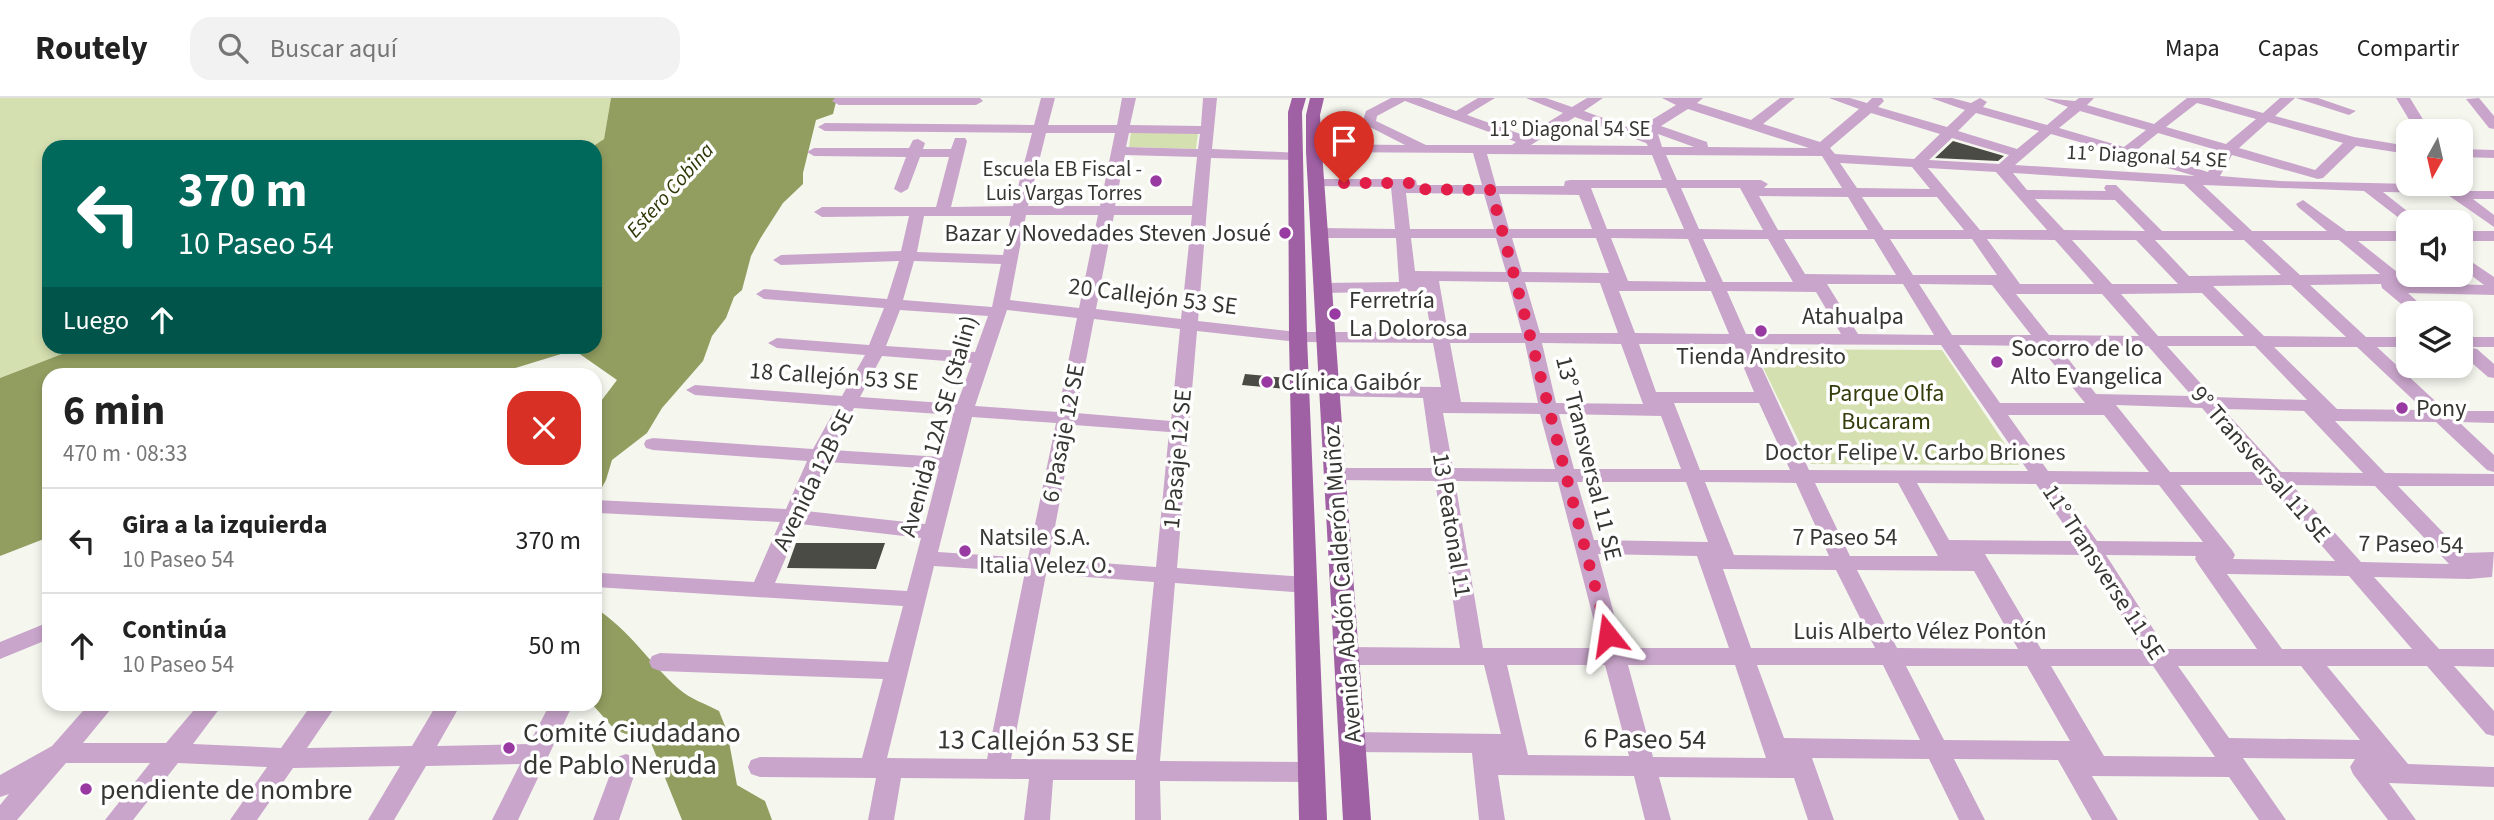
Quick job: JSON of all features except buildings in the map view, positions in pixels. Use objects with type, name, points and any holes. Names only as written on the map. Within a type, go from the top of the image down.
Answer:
[{"type":"main road","name":"Avenida Abdón Calderón Muñoz","points":[[1298,98],[1295,112],[1298,337],[1313,820]]},
{"type":"main road","name":"Avenida Abdón Calderón Muñoz","points":[[1317,98],[1313,115],[1314,148],[1357,820]]},
{"type":"street","name":"Avenida 12A SE (Stalin)","points":[[881,820],[881,768],[895,671],[964,410],[999,308],[1019,211],[1048,98]]},
{"type":"street","name":"6 Pasaje 12 SE","points":[[997,769],[1129,98]]},
{"type":"street","name":"1 Pasaje 12 SE","points":[[1148,820],[1147,771],[1210,98]]},
{"type":"street","points":[[1401,98],[1371,114],[1368,121],[1371,126],[1424,149]]},
{"type":"street","points":[[1409,98],[1457,116],[1520,146],[1596,98]]},
{"type":"street","points":[[1457,116],[1488,98]]},
{"type":"street","points":[[1533,98],[1653,139],[1718,151]]},
{"type":"street","points":[[1669,98],[1692,101],[1826,152],[1880,98]]},
{"type":"street","points":[[1753,125],[1788,98]]},
{"type":"street","points":[[1836,98],[2020,154]]},
{"type":"street","points":[[1938,98],[1979,103],[2049,131],[2214,178],[2228,150],[2288,98]]},
{"type":"street","points":[[2050,98],[2082,102],[2156,128],[2318,175],[2353,141]]},
{"type":"street","points":[[2160,237],[2119,196],[2103,175],[2126,152],[2195,98],[2353,141],[2396,148]]},
{"type":"street","points":[[2303,98],[2350,111]]},
{"type":"street","points":[[2403,98],[2416,119]]},
{"type":"street","points":[[2472,98],[2494,104]]},
{"type":"street","points":[[2472,98],[2494,125]]},
{"type":"street","points":[[839,100],[977,100],[956,153],[942,211]]},
{"type":"street","points":[[1653,139],[1692,101]]},
{"type":"street","points":[[2001,169],[2082,102]]},
{"type":"street","points":[[1979,103],[1917,164],[1977,236],[2042,340],[2164,478],[2209,555],[2276,657]]},
{"type":"street","points":[[825,127],[1208,130]]},
{"type":"street","points":[[878,153],[890,129]]},
{"type":"street","points":[[901,189],[922,129]]},
{"type":"street","points":[[1653,139],[1802,476],[1889,658],[1938,749],[1972,820]]},
{"type":"street","name":"11° Diagonal 54 SE","points":[[1314,148],[1407,175],[1424,149],[1520,146],[1570,176],[1653,139],[1718,151],[1752,177],[1826,152],[1917,164],[2396,189]]},
{"type":"street","name":"13° Transversal 11 SE","points":[[1479,149],[1533,340],[1565,475],[1658,820]]},
{"type":"street","points":[[1119,151],[1296,156]]},
{"type":"street","points":[[814,152],[956,153]]},
{"type":"street","name":"11° Transverse 11 SE","points":[[1826,152],[1947,341],[2091,548],[2159,657],[2273,820]]},
{"type":"street","points":[[2473,153],[2494,154]]},
{"type":"street","name":"9° Transversal 11 SE","points":[[2001,169],[2494,727]]},
{"type":"street","points":[[1317,182],[1407,175],[1491,190],[1570,176],[1672,184],[1752,177],[1852,193],[1942,193]]},
{"type":"street","points":[[1407,175],[1402,234],[1408,281]]},
{"type":"street","points":[[1570,176],[1602,234],[1629,340],[1693,475],[1745,657],[1790,759],[1821,820]]},
{"type":"street","points":[[1752,177],[1774,235],[1853,340]]},
{"type":"street","points":[[2189,180],[2494,467]]},
{"type":"street","points":[[2369,188],[2397,210]]},
{"type":"street","name":"11° Diagonal 54 SE","points":[[2473,192],[2494,195]]},
{"type":"street","points":[[2023,194],[2119,196]]},
{"type":"street","points":[[2466,196],[2494,222]]},
{"type":"street","points":[[2303,204],[2343,236],[2410,301]]},
{"type":"street","points":[[822,212],[1200,210]]},
{"type":"street","name":"Avenida 12B SE","points":[[762,589],[819,456],[850,402],[874,352],[894,303],[917,212]]},
{"type":"street","points":[[1320,233],[2396,236]]},
{"type":"street","points":[[2473,236],[2494,236]]},
{"type":"street","points":[[2143,237],[2259,341],[2379,479],[2479,567]]},
{"type":"street","points":[[781,260],[908,256],[1010,260]]},
{"type":"street","points":[[2473,270],[2494,288]]},
{"type":"street","points":[[1324,288],[1408,281],[1515,277],[1717,286],[1907,279],[2107,290],[2294,280],[2494,288]]},
{"type":"street","name":"13 Peatonal 11","points":[[1430,281],[1440,339],[1443,474],[1483,657],[1518,754]]},
{"type":"street","name":"20 Callejón 53 SE","points":[[764,293],[1087,313],[1298,337]]},
{"type":"street","name":"Atahualpa","points":[[1298,337],[2396,342]]},
{"type":"street","points":[[2473,346],[2494,342]]},
{"type":"street","points":[[777,343],[981,358]]},
{"type":"street","points":[[2473,354],[2494,373]]},
{"type":"street","name":"18 Callejón 53 SE","points":[[695,390],[1180,427]]},
{"type":"street","points":[[1330,391],[1548,408],[1766,398]]},
{"type":"street","points":[[1994,409],[2207,402],[2494,417]]},
{"type":"street","points":[[653,444],[951,464]]},
{"type":"street","name":"Doctor Felipe V. Carbo Briones","points":[[1335,474],[2494,480]]},
{"type":"street","points":[[1904,477],[1948,556]]},
{"type":"street","points":[[602,506],[793,516],[933,531]]},
{"type":"street","name":"7 Paseo 54","points":[[1584,547],[1843,563],[2091,548],[2209,555],[2234,567],[2479,567]]},
{"type":"street","points":[[1975,556],[2034,657],[2105,820]]},
{"type":"street","points":[[925,558],[1306,585]]},
{"type":"street","points":[[602,581],[915,599]]},
{"type":"street","points":[[0,651],[42,633]]},
{"type":"street","name":"Luis Alberto Vélez Pontón","points":[[1347,656],[2308,659],[2494,657]]},
{"type":"street","points":[[2308,659],[2402,774]]},
{"type":"street","points":[[660,662],[895,671]]},
{"type":"street","points":[[2,820],[97,711]]},
{"type":"street","points":[[118,820],[206,711]]},
{"type":"street","points":[[243,820],[320,711]]},
{"type":"street","points":[[381,820],[445,711]]},
{"type":"street","points":[[505,820],[558,711]]},
{"type":"street","name":"6 Paseo 54","points":[[1352,742],[1483,754],[1518,754],[1645,768],[1938,749],[2080,758],[2230,757],[2381,750]]},
{"type":"street","points":[[2348,750],[2403,820]]},
{"type":"street","points":[[0,787],[60,753],[172,753],[287,758],[538,754]]},
{"type":"street","points":[[1483,754],[1492,820]]},
{"type":"street","points":[[606,820],[626,764]]},
{"type":"street","name":"13 Callejón 53 SE","points":[[760,766],[1312,772]]},
{"type":"street","points":[[1037,820],[1042,769]]},
{"type":"street","points":[[2366,772],[2494,777]]},
{"type":"green space","points":[[0,98],[611,98],[602,140],[42,140],[42,354],[62,354],[0,378]]},
{"type":"green space","points":[[1131,131],[1198,133],[1196,149],[1129,147]]},
{"type":"green space","name":"Parque Olfa Bucaram","points":[[1754,349],[1942,350],[2019,465],[1810,464]]},
{"type":"water","name":"Estero Cobina","points":[[611,98],[837,98],[833,114],[816,120],[803,173],[803,184],[783,203],[760,239],[751,256],[742,290],[734,297],[726,318],[712,336],[703,361],[662,408],[647,433],[612,460],[602,487],[602,400],[617,380],[580,354],[602,354],[604,139]]},
{"type":"water","points":[[62,354],[561,354],[516,368],[42,368],[42,540],[0,556],[0,378]]},
{"type":"water","points":[[602,613],[629,636],[679,689],[719,711],[727,731],[737,785],[765,801],[772,820],[682,820],[651,743],[615,730],[598,711],[602,711]]},
{"type":"place","name":"Escuela EB Fiscal - Luis Vargas Torres","points":[[1156,181]]},
{"type":"place","name":"Bazar y Novedades Steven Josué","points":[[1285,233]]},
{"type":"place","name":"Ferretría La Dolorosa","points":[[1335,314]]},
{"type":"place","name":"Tienda Andresito","points":[[1761,331]]},
{"type":"place","name":"Socorro de lo Alto Evangelica","points":[[1997,362]]},
{"type":"place","name":"Clínica Gaibór","points":[[1267,382]]},
{"type":"place","name":"Pony","points":[[2402,408]]},
{"type":"place","name":"Natsile S.A. Italia Velez O.","points":[[965,551]]},
{"type":"place","name":"Comité Ciudadano de Pablo Neruda","points":[[509,748]]},
{"type":"place","name":"pendiente de nombre","points":[[86,789]]},
{"type":"route","points":[[1344,183],[1413,183],[1414,189],[1491,190],[1533,340],[1548,408],[1608,635]]}]
